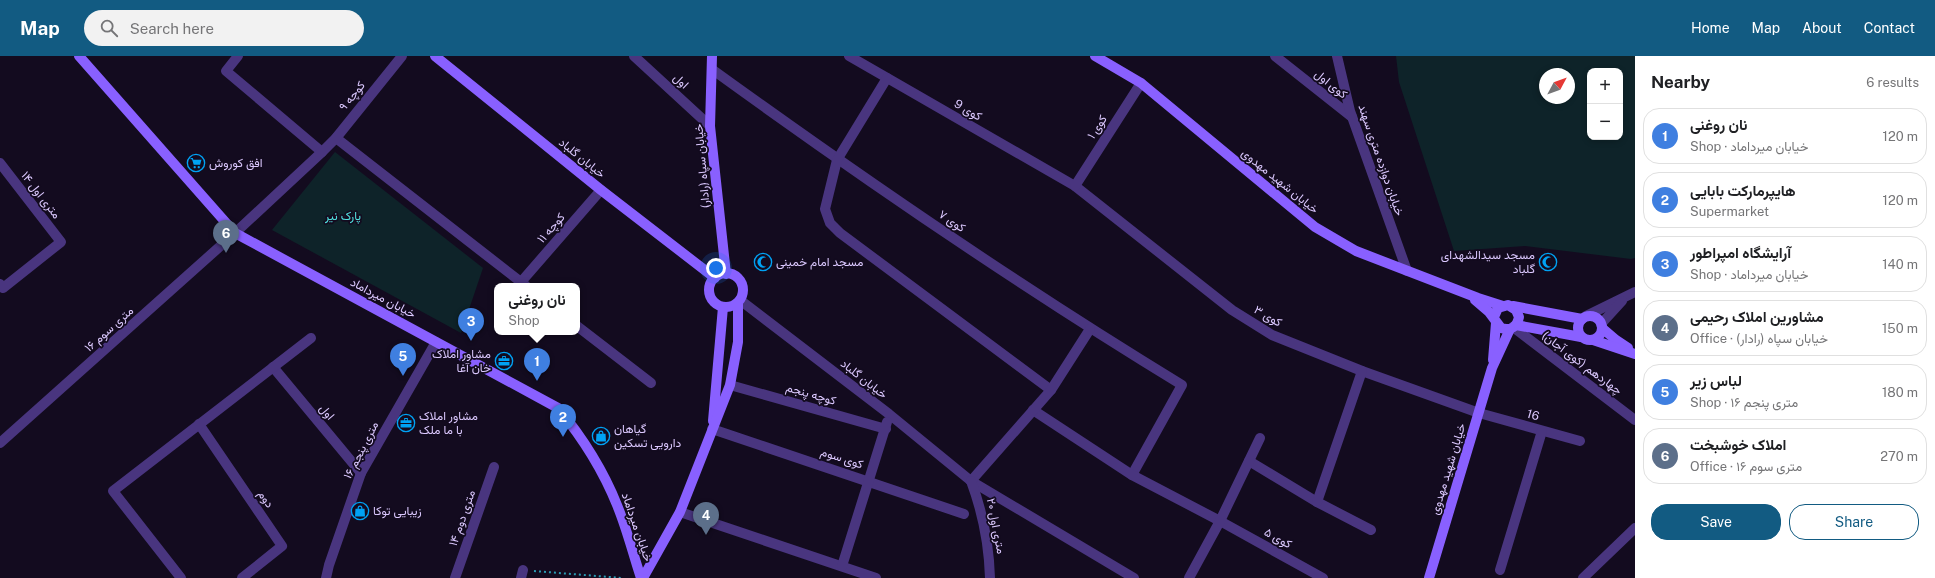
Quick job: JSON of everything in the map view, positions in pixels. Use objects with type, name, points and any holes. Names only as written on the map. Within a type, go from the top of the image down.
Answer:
[{"type":"street","name":"خیابان میرداماد","points":[[79,56],[235,233],[558,408],[577,432],[594,458],[617,504],[642,578]]},
{"type":"street","points":[[238,56],[226,70],[322,152]]},
{"type":"street","name":"کوچه ۹","points":[[322,152],[336,138],[402,56]]},
{"type":"street","name":"خیابان گلباد","points":[[435,56],[601,190],[715,278]]},
{"type":"street","name":"اول","points":[[634,56],[710,126]]},
{"type":"street","name":"خیابان سپاه (رادار)","points":[[712,56],[713,70],[710,126],[726,274]]},
{"type":"street","name":"کوی 9","points":[[849,56],[1075,186]]},
{"type":"street","name":"خیابان شهید مهدوی","points":[[1095,56],[1141,83],[1315,227],[1356,251],[1467,294],[1508,306],[1584,317]]},
{"type":"street","name":"کوی اول","points":[[1275,56],[1352,117]]},
{"type":"street","name":"خیابان دوازده متری سهند","points":[[1337,56],[1352,117],[1407,271]]},
{"type":"street","name":"کوی ۷","points":[[713,70],[837,160],[1090,329],[1182,385],[1132,475]]},
{"type":"street","points":[[887,78],[837,160],[825,209],[830,223],[840,233],[1050,390]]},
{"type":"street","name":"کوی ۱","points":[[1075,186],[1141,83]]},
{"type":"street","points":[[336,138],[522,283]]},
{"type":"street","name":"۱۶ متری سوم","points":[[1,440],[235,233],[322,152]]},
{"type":"street","name":"۱۴ متری اول","points":[[0,164],[61,242],[3,288],[0,284]]},
{"type":"street","name":"کوی ۳","points":[[1075,186],[1232,310],[1272,335],[1362,371],[1479,413]]},
{"type":"street","name":"کوچه ۱۱","points":[[524,283],[601,190]]},
{"type":"street","points":[[642,578],[680,512],[730,385],[738,342],[739,301],[743,293],[742,285],[739,279],[733,275],[726,274],[715,278],[711,284],[710,292],[716,304],[723,307],[730,307],[739,301]]},
{"type":"street","name":"خیابان شهید مهدوی","points":[[1467,294],[1495,320],[1492,368]]},
{"type":"street","points":[[1581,337],[1578,328],[1584,317],[1630,294]]},
{"type":"street","points":[[1593,340],[1600,335],[1602,326],[1630,294]]},
{"type":"street","name":"خیابان گلباد","points":[[739,301],[889,414],[971,481],[1134,578]]},
{"type":"street","points":[[1513,327],[1518,313],[1508,306],[1495,312],[1495,320],[1501,328],[1513,327],[1581,337],[1635,353]]},
{"type":"street","points":[[712,429],[723,307]]},
{"type":"street","points":[[1584,317],[1596,317],[1602,326],[1616,340],[1635,353]]},
{"type":"street","name":"خیابان شهید مهدوی","points":[[1429,578],[1492,368],[1513,327]]},
{"type":"street","name":"چهاردهم (کوی آجان)","points":[[1513,327],[1635,420]]},
{"type":"street","points":[[580,328],[651,383]]},
{"type":"street","points":[[971,481],[1050,390],[1090,329]]},
{"type":"street","points":[[181,578],[113,491],[311,338]]},
{"type":"street","name":"۱۶ متری پنجم","points":[[326,578],[328,565],[361,473],[436,342]]},
{"type":"street","name":"اول","points":[[273,367],[361,473]]},
{"type":"street","points":[[1317,502],[1362,371]]},
{"type":"street","name":"کوچه پنجم","points":[[730,385],[886,429]]},
{"type":"street","name":"کوی ۵","points":[[1033,410],[1132,475],[1220,521],[1323,578]]},
{"type":"street","name":"16","points":[[1479,413],[1580,441]]},
{"type":"street","points":[[842,566],[886,429],[889,414]]},
{"type":"street","name":"دوم","points":[[199,424],[282,546],[242,578]]},
{"type":"street","name":"کوی سوم","points":[[712,429],[964,514]]},
{"type":"street","points":[[1500,570],[1542,431]]},
{"type":"street","points":[[1189,578],[1220,521],[1260,438]]},
{"type":"street","points":[[1249,461],[1317,502],[1371,530]]},
{"type":"street","name":"۱۴ متری دوم","points":[[455,578],[494,467]]},
{"type":"street","name":"۲۰ متری اول","points":[[971,481],[981,507],[990,554],[990,578]]},
{"type":"street","points":[[680,512],[876,578]]},
{"type":"street","points":[[1583,578],[1635,528]]},
{"type":"path","points":[[522,574],[584,574],[622,578]]},
{"type":"green space","points":[[1396,56],[1635,56],[1635,258],[1631,259],[1525,246],[1454,251],[1399,82]]},
{"type":"green space","name":"پارک نیر","points":[[335,152],[483,268],[461,333],[272,230]]},
{"type":"place","name":"افق کوروش","points":[[196,163]]},
{"type":"place","name":"املاک خوشبخت","points":[[226,253]]},
{"type":"place","name":"مسجد امام خمینی","points":[[763,262]]},
{"type":"place","name":"مسجد سیدالشهدای گلباد","points":[[1548,262]]},
{"type":"place","name":"آرایشگاه امپراطور","points":[[471,341]]},
{"type":"place","name":"مشاور املاک خان آغا","points":[[504,361]]},
{"type":"place","name":"لباس زیر","points":[[403,376]]},
{"type":"place","name":"نان روغنی","points":[[537,381]]},
{"type":"place","name":"مشاور املاک با ما ملک","points":[[406,423]]},
{"type":"place","name":"گیاهان دارویی تسکین","points":[[601,436]]},
{"type":"place","name":"هایپرمارکت بابایی","points":[[563,437]]},
{"type":"place","name":"زیبایی توکا","points":[[360,511]]},
{"type":"place","name":"مشاورین املاک رحیمی","points":[[706,535]]}]
